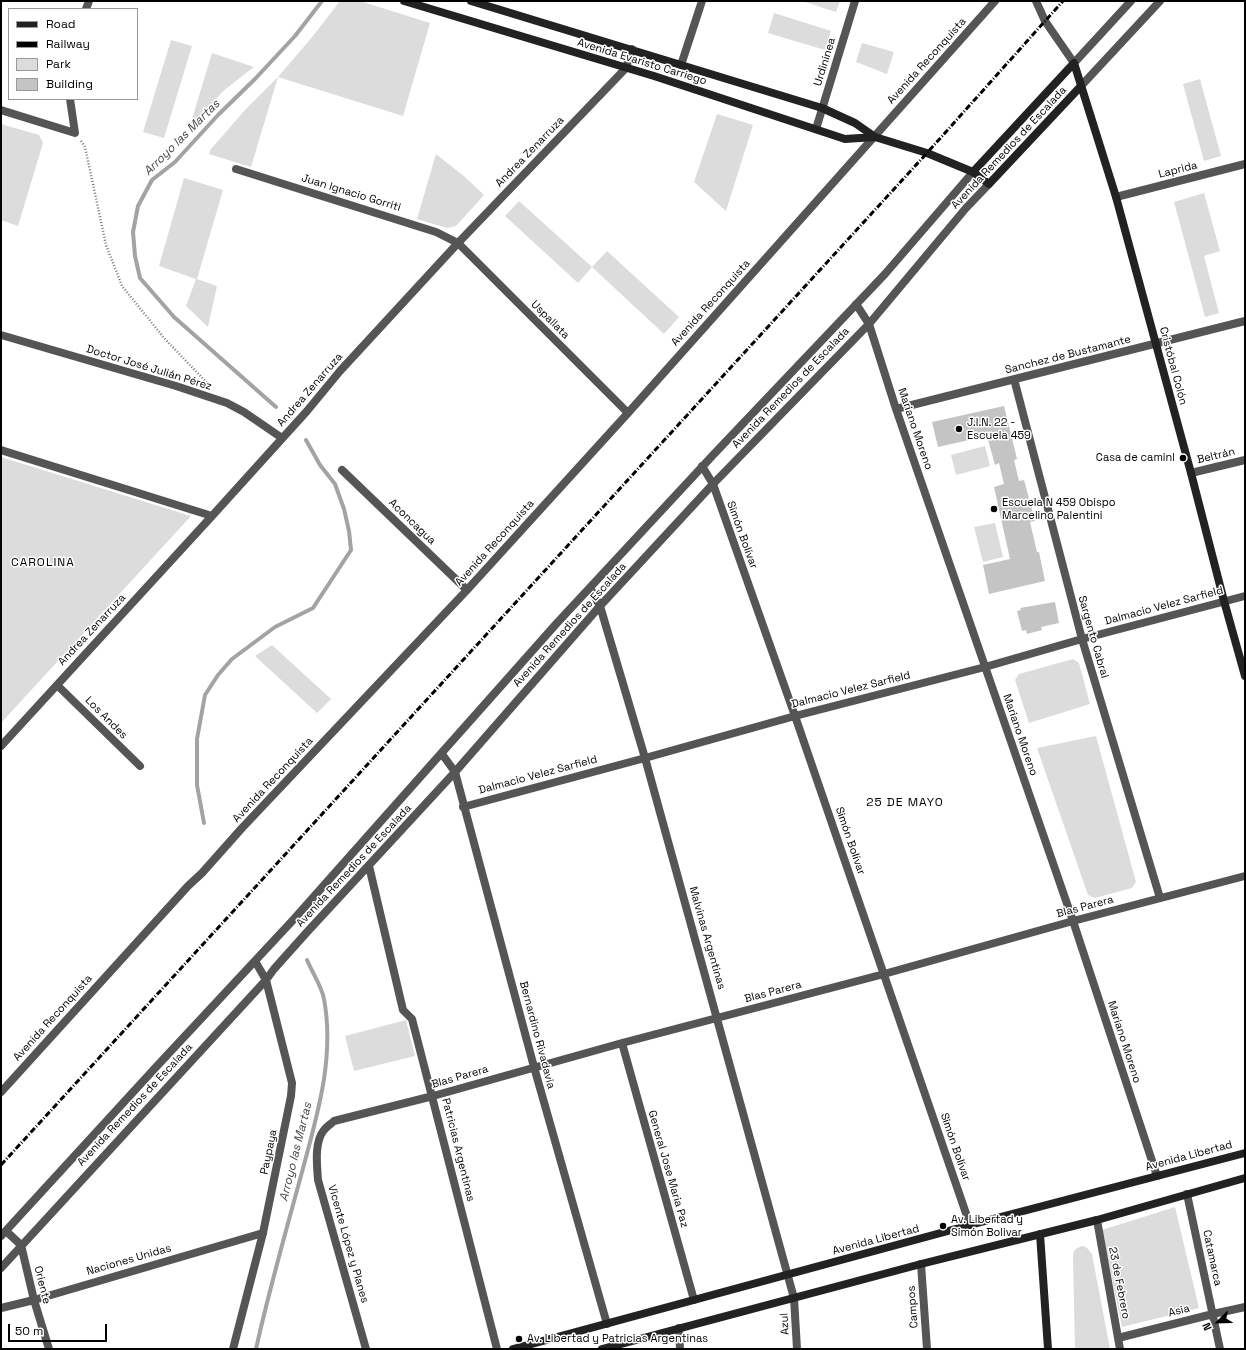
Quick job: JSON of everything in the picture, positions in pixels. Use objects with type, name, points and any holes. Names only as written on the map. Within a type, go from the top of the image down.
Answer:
[{"type":"street","name":"Avenida Evaristo Carriego","points":[[404,1],[654,76],[846,139],[874,137]]},
{"type":"street","name":"Avenida Evaristo Carriego","points":[[471,1],[822,108],[855,123],[874,137],[927,153],[973,172],[989,184]]},
{"type":"street","points":[[681,65],[702,1]]},
{"type":"street","name":"Urdininea","points":[[816,129],[855,1]]},
{"type":"street","name":"Avenida Reconquista","points":[[1,1092],[188,886],[202,873],[242,828],[467,590],[628,413],[995,1]]},
{"type":"street","points":[[1036,1],[1045,21],[1074,63]]},
{"type":"street","name":"Avenida Remedios de Escalada","points":[[3,1234],[294,919],[590,588],[702,466],[885,274],[973,172],[1131,1]]},
{"type":"street","name":"Avenida Remedios de Escalada","points":[[1,1268],[455,772],[600,606],[712,484],[868,324],[966,208],[1160,1]]},
{"type":"street","name":"Andrea Zenarruza","points":[[1,746],[212,516],[340,371],[458,243],[626,68],[632,49]]},
{"type":"street","name":"Cristóbal Colón","points":[[1074,63],[1116,197],[1245,676]]},
{"type":"street","points":[[1,110],[75,133],[70,100]]},
{"type":"street","name":"Laprida","points":[[1116,197],[1245,164]]},
{"type":"street","name":"Juan Ignacio Gorriti","points":[[236,169],[436,232],[458,243]]},
{"type":"street","name":"Uspallata","points":[[458,243],[628,413]]},
{"type":"street","name":"Mariano Moreno","points":[[856,304],[868,324],[1073,921],[1157,1176]]},
{"type":"street","name":"Sanchez de Bustamante","points":[[896,409],[1156,345],[1245,321]]},
{"type":"street","name":"Doctor José Julián Pérez","points":[[1,335],[176,386],[227,403],[244,412],[282,438]]},
{"type":"street","name":"Sargento Cabral","points":[[1014,379],[1082,639],[1160,898]]},
{"type":"street","points":[[1,450],[212,516]]},
{"type":"street","name":"Beltrán","points":[[1191,473],[1245,460]]},
{"type":"street","name":"Simón Bolívar","points":[[702,466],[712,484],[794,716],[970,1225]]},
{"type":"street","name":"Aconcagua","points":[[342,470],[467,590]]},
{"type":"street","name":"Malvinas Argentinas","points":[[590,588],[600,606],[645,758],[718,1018],[794,1298]]},
{"type":"street","name":"Dalmacio Velez Sarfield","points":[[463,807],[794,716],[985,667],[1082,639],[1245,596]]},
{"type":"street","name":"Los Andes","points":[[57,685],[140,766]]},
{"type":"street","name":"Bernardino Rivadavia","points":[[442,754],[455,772],[463,807],[534,1067],[606,1324]]},
{"type":"street","name":"Patricias Argentinas","points":[[369,866],[403,1010],[412,1019],[497,1349]]},
{"type":"street","name":"Blas Parera","points":[[318,1144],[323,1130],[334,1121],[433,1096],[622,1043],[1245,876]]},
{"type":"street","name":"Paypaya","points":[[233,1349],[263,1233],[291,1096],[292,1083],[266,980],[257,959]]},
{"type":"street","name":"General Jose Maria Paz","points":[[622,1043],[694,1300]]},
{"type":"street","name":"Vicente López y Planes","points":[[318,1144],[318,1180],[366,1349]]},
{"type":"street","name":"Avenida Libertad","points":[[513,1349],[970,1225],[1245,1153]]},
{"type":"street","points":[[602,1349],[920,1264],[1097,1220],[1245,1178]]},
{"type":"street","name":"Catamarca","points":[[1187,1194],[1220,1349]]},
{"type":"street","name":"23 de Febrero","points":[[1097,1220],[1120,1349]]},
{"type":"street","name":"Naciones Unidas","points":[[1,1308],[34,1300],[263,1233]]},
{"type":"street","points":[[3,1234],[21,1245]]},
{"type":"street","points":[[1040,1234],[1048,1349]]},
{"type":"street","name":"Oriente","points":[[21,1245],[34,1300],[48,1349]]},
{"type":"street","name":"Campos","points":[[920,1264],[927,1349]]},
{"type":"street","name":"Azul","points":[[794,1298],[797,1349]]},
{"type":"street","name":"Asia","points":[[1118,1338],[1245,1307]]},
{"type":"street","points":[[679,1328],[680,1349]]},
{"type":"path","points":[[75,133],[85,147],[106,245],[122,286],[164,338],[211,387]]},
{"type":"green space","points":[[340,1],[360,1],[430,23],[403,116],[278,77],[313,36]]},
{"type":"green space","points":[[802,1],[840,1],[836,12]]},
{"type":"green space","points":[[774,13],[831,31],[825,50],[768,33]]},
{"type":"green space","points":[[171,40],[192,46],[164,138],[143,132]]},
{"type":"green space","points":[[862,43],[894,52],[887,74],[856,62]]},
{"type":"green space","points":[[212,53],[254,67],[223,91],[188,132]]},
{"type":"green space","points":[[278,77],[251,167],[209,154],[211,149],[245,110]]},
{"type":"green space","points":[[1200,79],[1221,156],[1204,161],[1183,84]]},
{"type":"green space","points":[[717,114],[753,125],[726,211],[694,182]]},
{"type":"green space","points":[[1,124],[39,135],[43,143],[18,226],[1,220]]},
{"type":"green space","points":[[436,154],[465,177],[484,195],[456,226],[447,228],[417,219]]},
{"type":"green space","points":[[184,178],[223,190],[197,279],[217,286],[208,327],[186,306],[196,279],[159,266]]},
{"type":"green space","points":[[1204,193],[1220,251],[1204,256],[1219,313],[1205,317],[1174,202]]},
{"type":"green space","points":[[519,201],[592,267],[578,283],[505,216]]},
{"type":"green space","points":[[607,251],[679,317],[664,334],[592,267]]},
{"type":"green space","points":[[985,446],[990,466],[956,475],[951,455]]},
{"type":"green space","points":[[1,457],[191,516],[1,723]]},
{"type":"green space","points":[[995,523],[1003,557],[983,562],[974,527]]},
{"type":"green space","points":[[272,645],[331,699],[317,713],[255,656]]},
{"type":"green space","points":[[1073,659],[1079,663],[1090,704],[1029,723],[1015,680],[1019,674]]},
{"type":"green space","points":[[1096,736],[1136,882],[1132,888],[1095,898],[1088,895],[1037,748]]},
{"type":"green space","points":[[406,1020],[415,1056],[354,1071],[345,1036]]},
{"type":"green space","points":[[1175,1207],[1199,1308],[1122,1327],[1102,1230]]},
{"type":"green space","points":[[1083,1246],[1092,1254],[1110,1349],[1075,1349],[1073,1255],[1076,1249]]},
{"type":"building","points":[[1004,406],[1017,459],[1014,460],[1019,481],[1024,480],[1035,521],[1030,522],[1037,552],[1039,552],[1045,581],[989,594],[983,565],[1010,559],[994,487],[1004,484],[999,463],[995,465],[987,436],[938,447],[932,422]]},
{"type":"building","points":[[1055,602],[1059,623],[1041,627],[1042,630],[1027,634],[1026,630],[1022,631],[1017,611],[1021,610],[1020,608]]},
{"type":"waterway","name":"Arroyo las Martas","points":[[276,407],[174,317],[140,278],[135,256],[133,232],[138,206],[152,180],[175,162],[218,115],[255,79],[295,36],[322,1]]},
{"type":"waterway","name":"Arroyo las Martas","points":[[204,823],[197,785],[197,739],[205,695],[218,675],[232,659],[275,627],[313,608],[351,550],[349,531],[344,509],[335,484],[320,465],[306,440]]},
{"type":"waterway","name":"Arroyo las Martas","points":[[256,1349],[313,1130],[323,1087],[326,1065],[327,1021],[324,999],[307,960]]},
{"type":"railway","points":[[1,1165],[927,153],[1063,1]]},
{"type":"place","name":"J.I.N. 22 - Escuela 459","points":[[959,429]]},
{"type":"place","name":"Casa de caminl","points":[[1183,458]]},
{"type":"place","name":"Escuela N 459 Obispo Marcelino Palentini","points":[[994,509]]},
{"type":"place","name":"Av. Libertad y Simón Bolivar","points":[[943,1226]]},
{"type":"place","name":"Av. Libertad y Patricias Argentinas","points":[[519,1339]]},
{"type":"district","name":"CAROLINA","points":[[43,563]]},
{"type":"district","name":"25 DE MAYO","points":[[905,803]]}]
